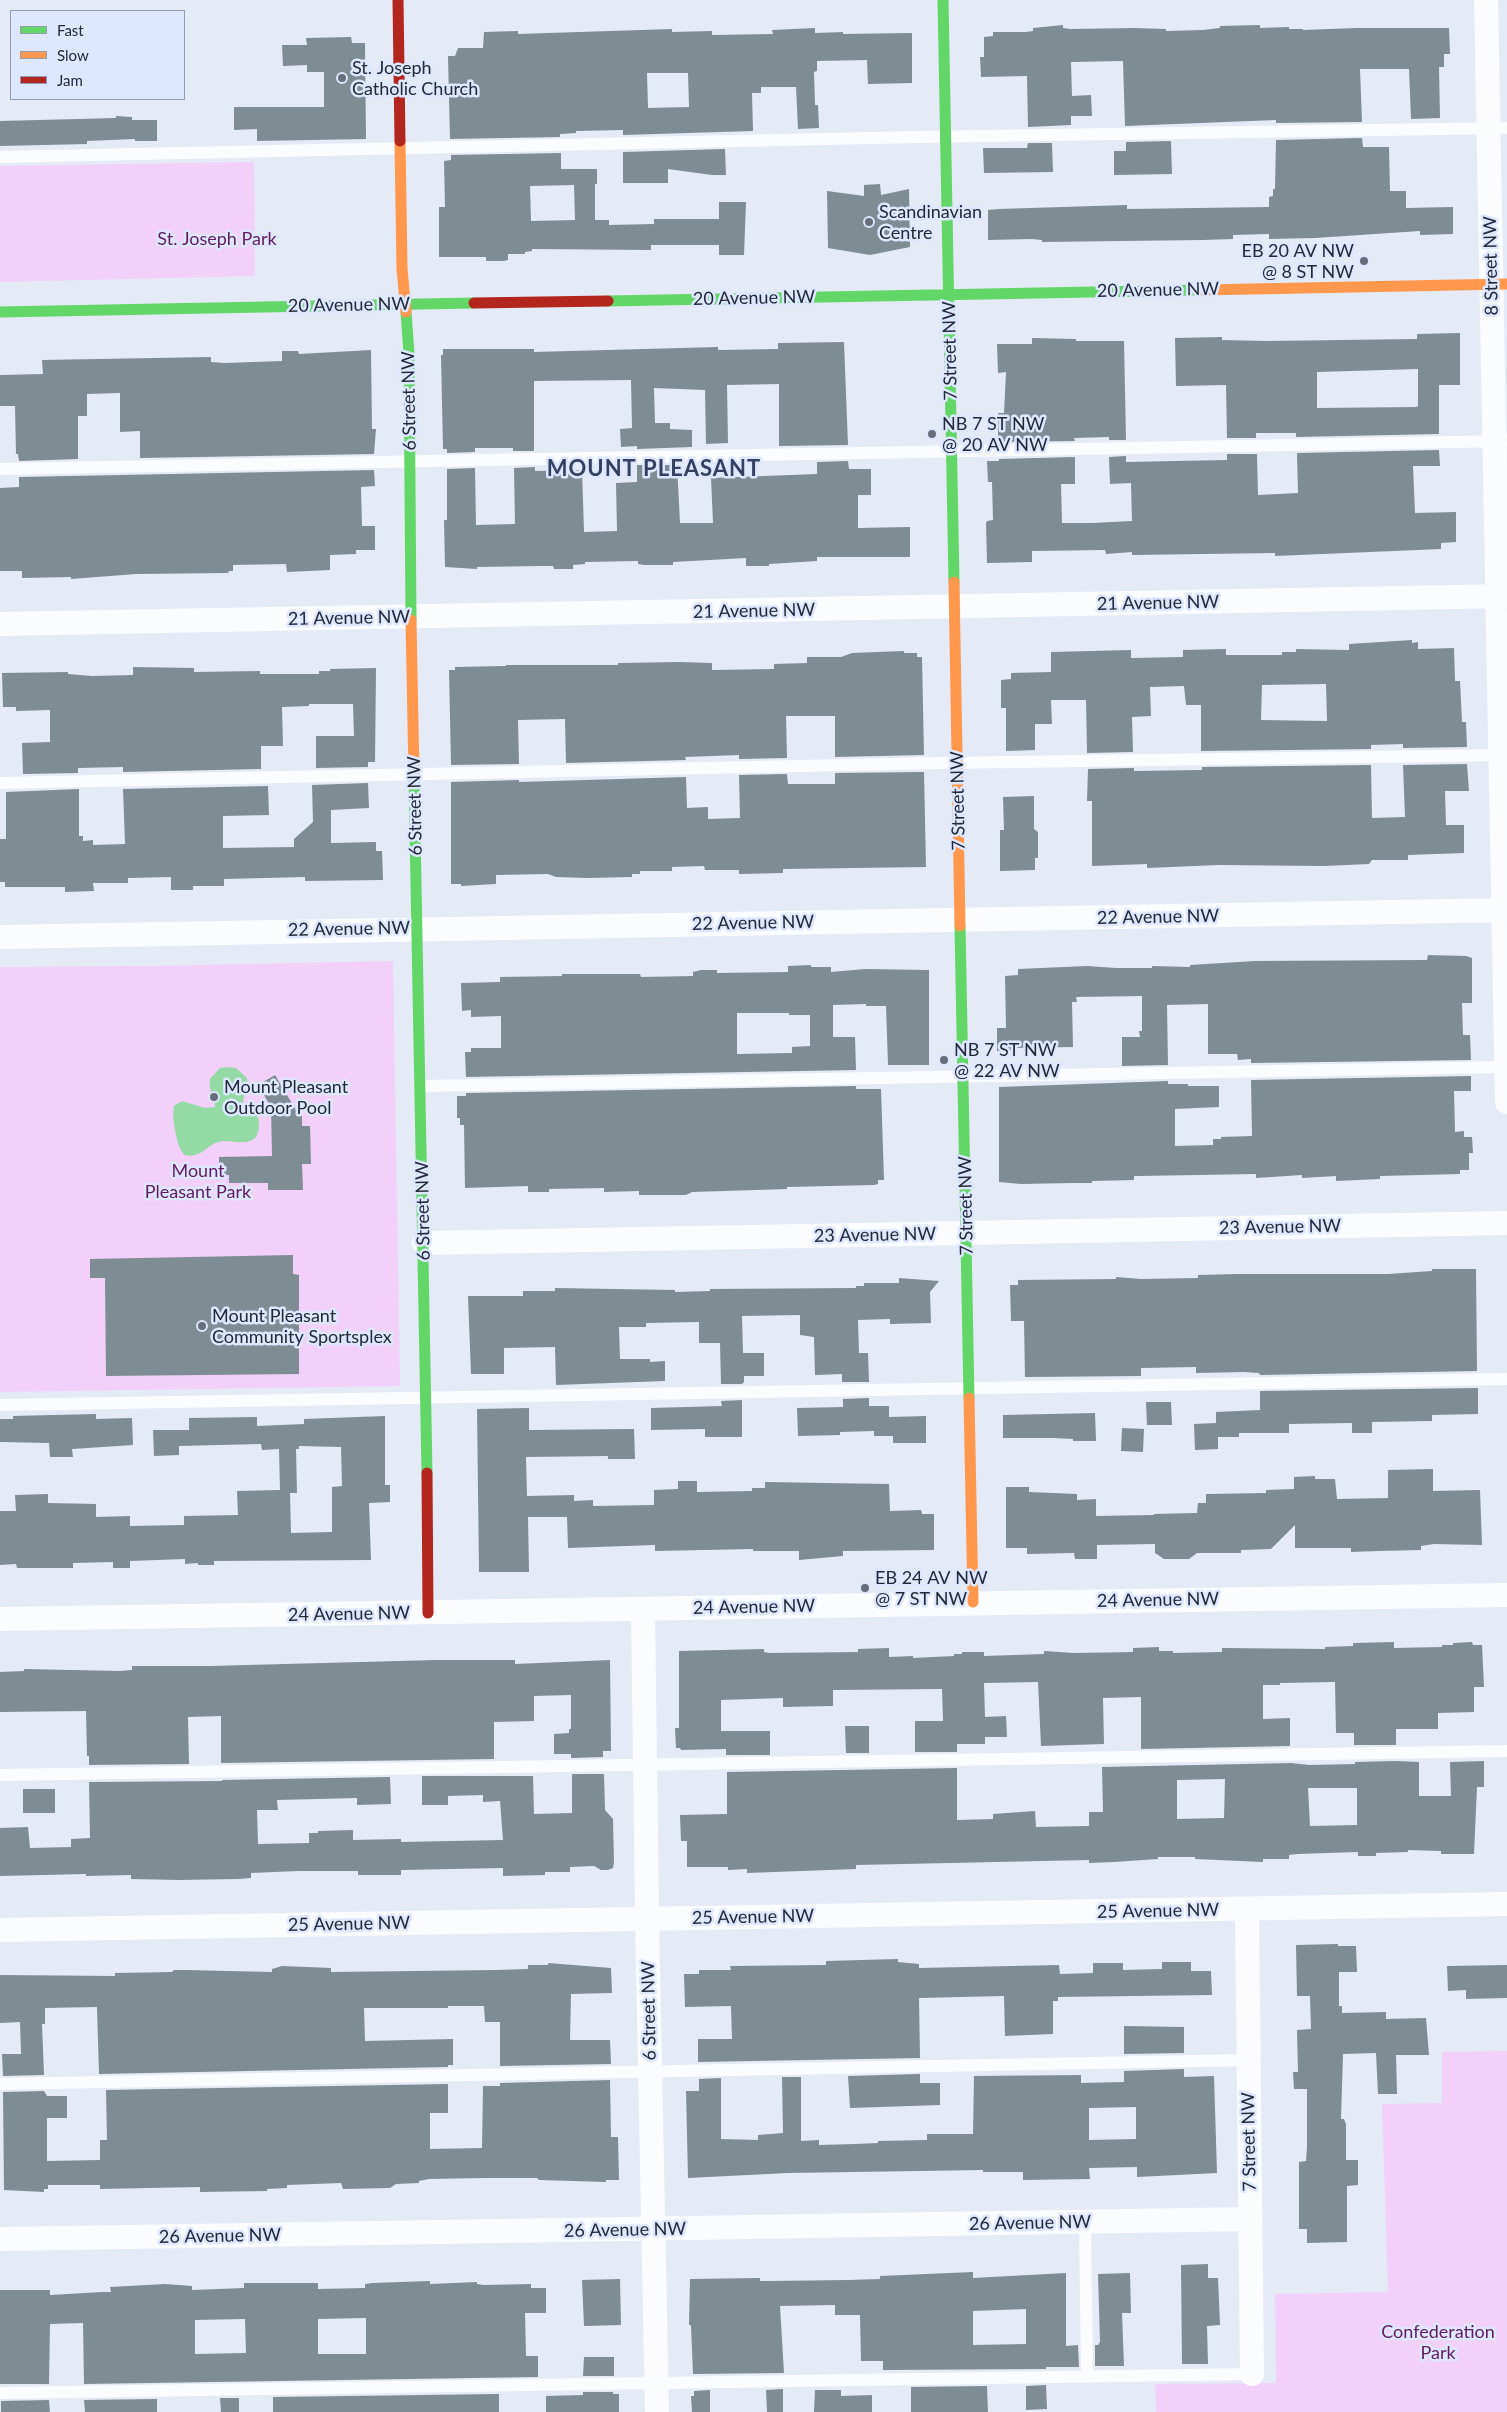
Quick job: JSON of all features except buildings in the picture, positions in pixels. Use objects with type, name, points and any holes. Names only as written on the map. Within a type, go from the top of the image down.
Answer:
[{"type":"street","name":"6 Street NW","points":[[398,0],[402,269],[409,353],[411,618],[424,1243],[428,1613]]},
{"type":"street","name":"7 Street NW","points":[[943,0],[973,1602]]},
{"type":"street","name":"8 Street NW","points":[[1486,0],[1498,128],[1507,1102]]},
{"type":"street","name":"20 Avenue NW","points":[[0,312],[1499,284]]},
{"type":"street","name":"21 Avenue NW","points":[[0,624],[411,618],[1502,596]]},
{"type":"street","name":"22 Avenue NW","points":[[0,937],[418,928],[959,921],[1505,910]]},
{"type":"street","name":"23 Avenue NW","points":[[424,1243],[1507,1223]]},
{"type":"street","name":"24 Avenue NW","points":[[0,1620],[643,1610],[973,1602],[1507,1595]]},
{"type":"street","name":"6 Street NW","points":[[643,1610],[657,2412]]},
{"type":"street","name":"25 Avenue NW","points":[[0,1930],[1507,1904]]},
{"type":"street","name":"7 Street NW","points":[[1247,1909],[1252,2374]]},
{"type":"street","name":"26 Avenue NW","points":[[0,2239],[1250,2219]]},
{"type":"lane","points":[[0,157],[947,137],[1498,128]]},
{"type":"lane","points":[[0,469],[1500,441]]},
{"type":"lane","points":[[0,783],[957,763],[1503,755]]},
{"type":"lane","points":[[420,1086],[1507,1067]]},
{"type":"lane","points":[[0,1405],[1507,1379]]},
{"type":"lane","points":[[0,1775],[1507,1751]]},
{"type":"lane","points":[[0,2084],[1248,2060]]},
{"type":"lane","points":[[1085,2222],[1087,2377]]},
{"type":"lane","points":[[0,2393],[1252,2374]]},
{"type":"green space","name":"St. Joseph Park","points":[[254,162],[255,276],[0,282],[0,166]]},
{"type":"green space","name":"Mount Pleasant Park","points":[[393,961],[400,1386],[0,1392],[0,967]]},
{"type":"green space","name":"Confederation Park","points":[[1507,2051],[1507,2412],[1156,2412],[1155,2384],[1276,2383],[1275,2294],[1388,2292],[1382,2104],[1442,2103],[1442,2052]]},
{"type":"shaded area","points":[[220,1068],[236,1068],[247,1078],[248,1086],[243,1106],[256,1114],[258,1118],[259,1127],[256,1137],[247,1142],[218,1142],[199,1154],[185,1155],[179,1146],[175,1132],[174,1106],[182,1101],[205,1108],[215,1107],[210,1079]]},
{"type":"traffic: fast","points":[[943,0],[954,582]]},
{"type":"traffic: fast","points":[[608,301],[1201,290]]},
{"type":"traffic: fast","points":[[0,312],[474,303]]},
{"type":"traffic: fast","points":[[406,312],[409,353],[411,620]]},
{"type":"traffic: fast","points":[[414,776],[427,1473]]},
{"type":"traffic: fast","points":[[960,926],[969,1398]]},
{"type":"traffic: slow","points":[[400,141],[402,269],[406,312]]},
{"type":"traffic: slow","points":[[1201,290],[1507,284]]},
{"type":"traffic: slow","points":[[954,582],[960,926]]},
{"type":"traffic: slow","points":[[411,620],[414,776]]},
{"type":"traffic: slow","points":[[969,1398],[973,1602]]},
{"type":"traffic: jam","points":[[398,0],[400,141]]},
{"type":"traffic: jam","points":[[474,303],[608,301]]},
{"type":"traffic: jam","points":[[427,1473],[428,1613]]},
{"type":"place","name":"St. Joseph Catholic Church","points":[[342,78]]},
{"type":"place","name":"Scandinavian Centre","points":[[869,222]]},
{"type":"place","name":"EB 20 AV NW @ 8 ST NW","points":[[1364,261]]},
{"type":"place","name":"NB 7 ST NW @ 20 AV NW","points":[[932,434]]},
{"type":"place","name":"NB 7 ST NW @ 22 AV NW","points":[[944,1060]]},
{"type":"place","name":"Mount Pleasant Outdoor Pool","points":[[214,1097]]},
{"type":"place","name":"Mount Pleasant Community Sportsplex","points":[[202,1326]]},
{"type":"place","name":"EB 24 AV NW @ 7 ST NW","points":[[865,1588]]},
{"type":"district","name":"MOUNT PLEASANT","points":[[654,469]]}]
